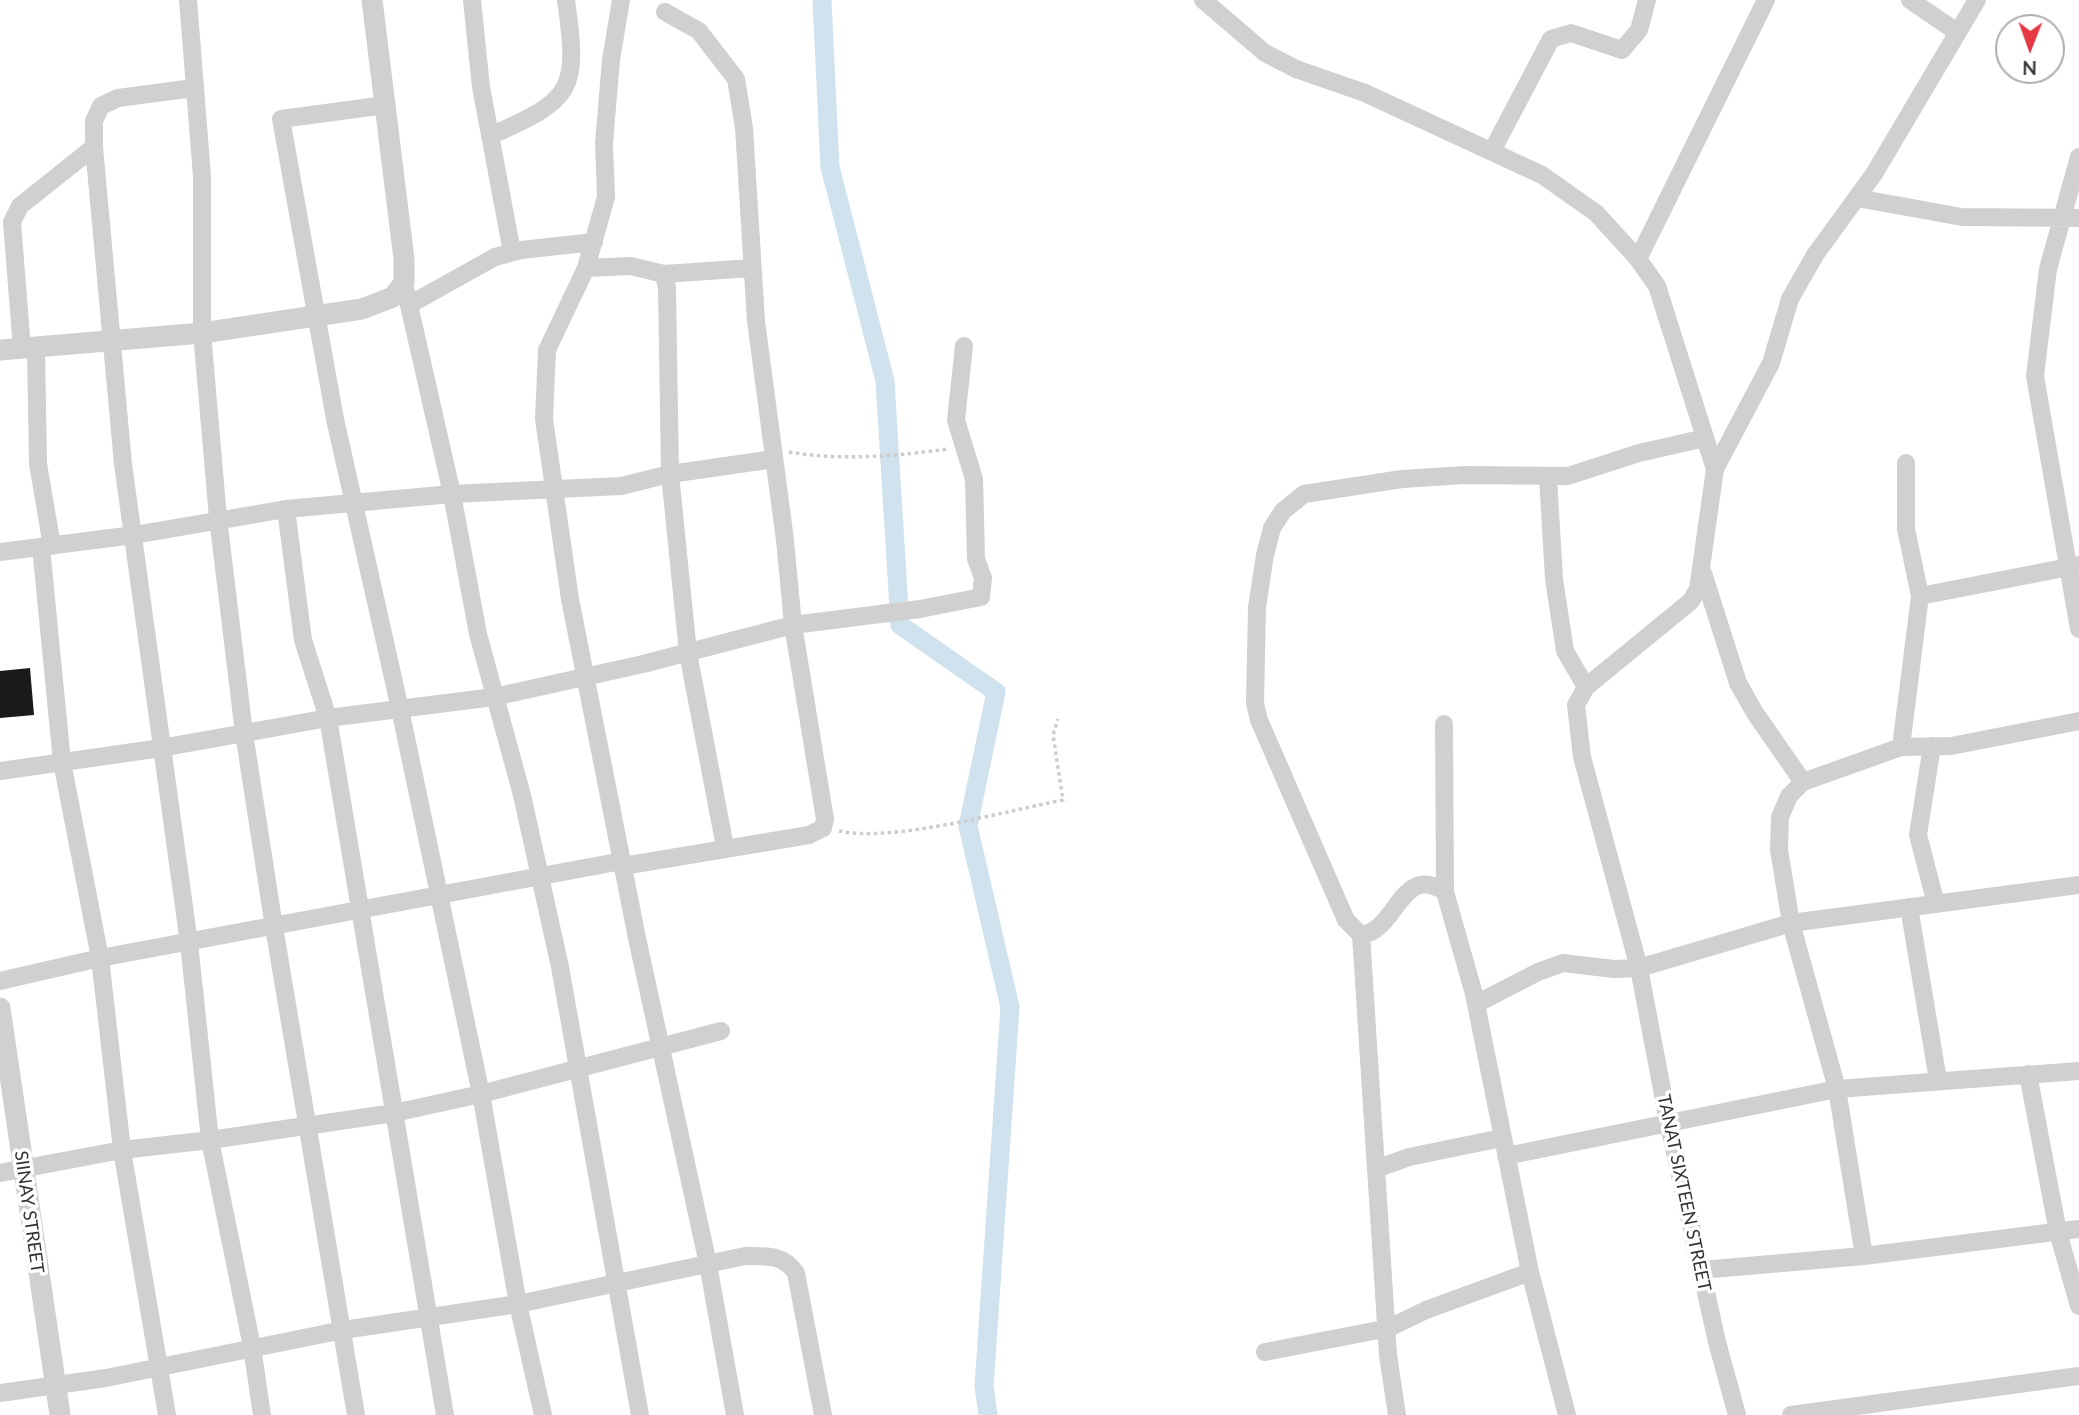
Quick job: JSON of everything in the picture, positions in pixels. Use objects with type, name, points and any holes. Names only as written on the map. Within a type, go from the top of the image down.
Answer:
[{"type":"street","points":[[188,0],[202,176],[202,333],[218,518],[244,733],[356,1415]]},
{"type":"street","points":[[372,0],[404,259],[404,283],[452,494],[478,634],[522,795],[540,877],[578,1068],[640,1415]]},
{"type":"street","points":[[471,0],[481,88],[512,252]]},
{"type":"street","points":[[490,136],[543,112],[560,98],[569,85],[572,45],[566,0]]},
{"type":"street","points":[[621,0],[611,60],[604,143],[606,197],[586,268],[547,350],[544,419],[570,599],[708,1264],[735,1415]]},
{"type":"street","points":[[1203,0],[1265,53],[1296,69],[1365,93],[1542,175],[1596,213],[1638,259],[1657,286],[1715,469]]},
{"type":"street","points":[[1492,151],[1551,39],[1571,33],[1622,50],[1639,30],[1647,0]]},
{"type":"street","points":[[1638,259],[1766,0]]},
{"type":"street","points":[[1910,0],[1956,32]]},
{"type":"street","points":[[1548,477],[1554,579],[1565,651],[1586,687],[1691,601],[1698,589],[1715,469],[1771,363],[1790,299],[1815,255],[1874,174],[1977,0]]},
{"type":"street","points":[[0,981],[100,958],[540,877],[809,835],[823,828],[826,809],[793,625],[756,321],[744,128],[736,79],[699,31],[665,12]]},
{"type":"street","points":[[194,89],[118,98],[101,106],[94,121],[94,147],[110,341],[161,748],[189,943],[210,1140],[253,1347],[262,1415]]},
{"type":"street","points":[[386,105],[281,119],[335,419],[400,709],[481,1094],[518,1304],[543,1415]]},
{"type":"street","points":[[94,147],[20,206],[12,222],[29,348],[37,464],[47,546],[53,691],[62,762],[100,958],[122,1150],[161,1365],[167,1415]]},
{"type":"street","points":[[2079,157],[2070,218],[2048,269],[2035,376],[2073,566],[2079,629]]},
{"type":"street","points":[[1857,198],[1962,217],[2070,218]]},
{"type":"street","points":[[409,305],[495,257],[512,252],[594,242]]},
{"type":"street","points":[[586,268],[631,267],[664,274],[752,268]]},
{"type":"street","points":[[664,274],[667,288],[670,474],[688,653],[725,847]]},
{"type":"street","points":[[0,350],[202,333],[318,317],[380,304],[393,297],[404,283]]},
{"type":"street","points":[[0,771],[161,748],[328,718],[494,698],[688,653],[793,625],[863,618],[981,597],[983,578],[976,559],[974,479],[956,420],[964,346]]},
{"type":"street","points":[[1397,1415],[1388,1356],[1389,1328],[1361,935],[1342,911],[1287,788],[1255,703],[1257,607],[1272,528],[1283,511],[1304,494],[1402,480],[1465,475],[1568,476],[1639,453],[1705,438]]},
{"type":"street","points":[[0,552],[134,535],[218,518],[286,509],[452,494],[621,486],[773,454]]},
{"type":"street","points":[[1901,747],[1920,596],[1906,529],[1906,463]]},
{"type":"street","points":[[286,509],[303,640],[328,718],[445,1415]]},
{"type":"street","points":[[1920,596],[2073,566]]},
{"type":"street","points":[[1701,568],[1738,683],[1755,713],[1803,782]]},
{"type":"street","name":"TANAT SIXTEEN STREET","points":[[1586,687],[1576,705],[1582,757],[1639,968],[1668,1121],[1733,1414]]},
{"type":"street","points":[[1864,1256],[1837,1089],[1791,923],[1779,850],[1780,817],[1789,796],[1803,782],[1901,747],[1951,746],[2079,720]]},
{"type":"street","points":[[1444,724],[1445,892],[1476,1004],[1530,1272],[1567,1415]]},
{"type":"street","points":[[1932,746],[1918,835],[1936,904]]},
{"type":"street","points":[[1361,935],[1372,934],[1383,926],[1409,890],[1427,884],[1435,885],[1445,892]]},
{"type":"street","points":[[1476,1004],[1538,972],[1563,963],[1614,970],[1639,968],[1791,923],[2079,886]]},
{"type":"street","points":[[1909,906],[1938,1080]]},
{"type":"street","name":"SIINAY STREET","points":[[0,1008],[60,1415]]},
{"type":"street","points":[[0,1173],[122,1150],[394,1113],[481,1094],[721,1031]]},
{"type":"street","points":[[1506,1157],[1668,1121],[1837,1089],[2079,1071]]},
{"type":"street","points":[[2028,1074],[2059,1232],[2079,1306]]},
{"type":"street","points":[[1376,1169],[1409,1157],[1502,1138]]},
{"type":"street","points":[[1701,1270],[1864,1256],[2079,1229]]},
{"type":"street","points":[[0,1392],[54,1386],[343,1330],[518,1304],[745,1256],[775,1256],[788,1261],[796,1273],[823,1415]]},
{"type":"street","points":[[1265,1352],[1389,1328],[1426,1310],[1530,1272]]},
{"type":"street","points":[[1791,1415],[2079,1376]]},
{"type":"path","points":[[773,454],[880,456],[964,447]]},
{"type":"path","points":[[823,828],[856,835],[927,826],[1063,800],[1053,735],[1058,719]]},
{"type":"building","points":[[30,668],[34,715],[0,718],[0,671]]},
{"type":"waterway","points":[[822,0],[830,167],[885,381],[900,625],[996,692],[968,826],[1010,1007],[984,1386],[988,1415]]}]
